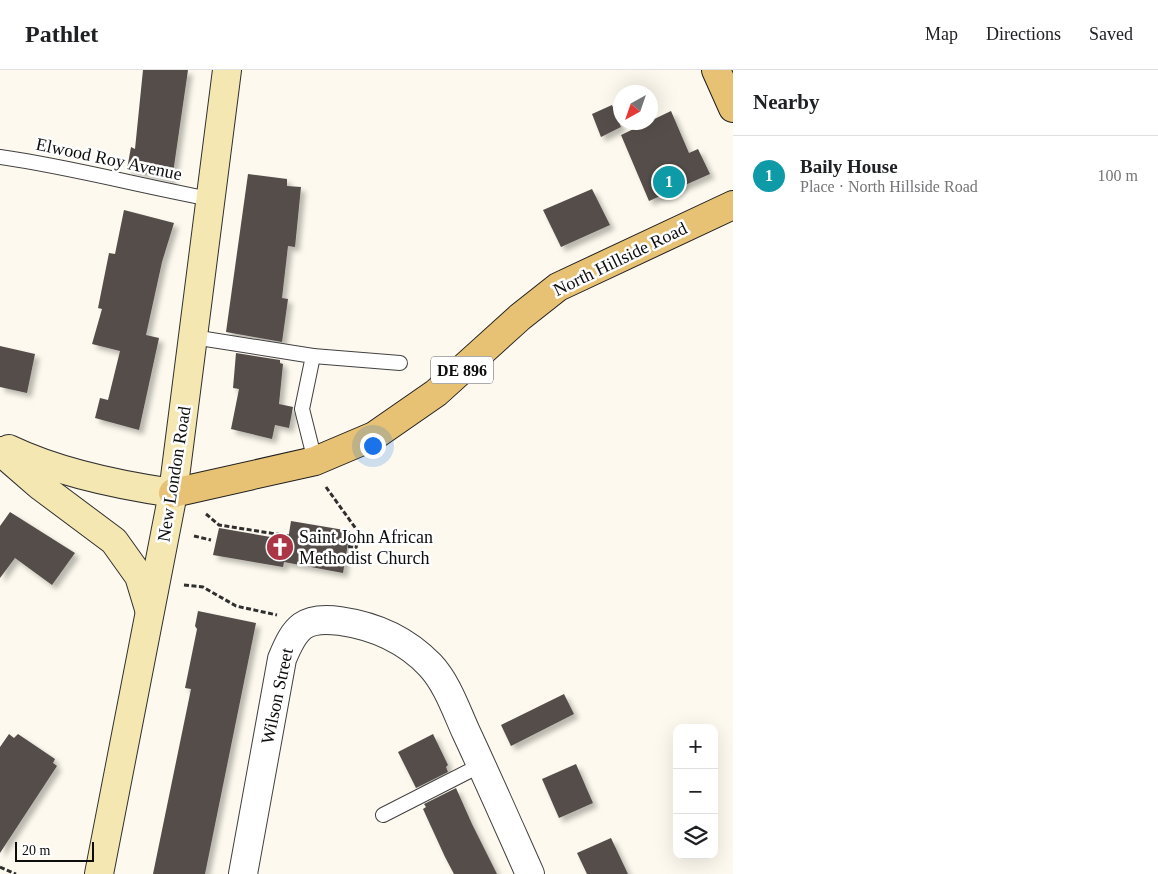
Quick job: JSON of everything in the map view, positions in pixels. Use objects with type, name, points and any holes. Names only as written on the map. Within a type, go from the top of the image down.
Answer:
[{"type":"main road","name":"New London Road","points":[[99,874],[173,493],[227,70]]},
{"type":"main road","points":[[716,70],[733,108]]},
{"type":"main road","name":"North Hillside Road","points":[[173,493],[315,461],[374,436],[436,393],[520,317],[558,288],[733,205]]},
{"type":"main road","points":[[0,444],[29,459],[89,476],[173,493]]},
{"type":"main road","points":[[0,451],[39,485],[114,540],[139,576],[150,610]]},
{"type":"street","name":"Wilson Street","points":[[243,874],[282,659],[290,640],[304,622],[323,619],[379,630],[407,646],[431,666],[449,694],[530,874]]},
{"type":"lane","name":"Elwood Roy Avenue","points":[[0,157],[45,164],[125,183],[211,199]]},
{"type":"lane","points":[[193,337],[312,356],[400,363]]},
{"type":"lane","points":[[312,356],[302,409],[315,461]]},
{"type":"lane","points":[[383,815],[481,765]]},
{"type":"path","points":[[326,487],[359,533],[356,548],[347,546]]},
{"type":"path","points":[[205,514],[219,525],[289,536]]},
{"type":"path","points":[[194,536],[211,540]]},
{"type":"path","points":[[184,585],[210,590],[236,606],[275,614],[297,631]]},
{"type":"path","points":[[0,868],[16,874]]},
{"type":"building","points":[[143,70],[188,70],[172,180],[127,169],[131,147],[135,149]]},
{"type":"building","points":[[612,105],[613,130],[615,130],[601,137],[592,114]]},
{"type":"building","points":[[671,111],[689,153],[698,149],[710,174],[649,201],[621,135],[631,130],[658,130],[658,117]]},
{"type":"building","points":[[248,174],[287,179],[287,186],[301,187],[295,247],[288,246],[282,298],[288,299],[282,342],[226,332]]},
{"type":"building","points":[[592,189],[610,225],[561,247],[543,210]]},
{"type":"building","points":[[124,210],[174,223],[162,262],[146,335],[159,338],[139,430],[95,418],[100,398],[108,400],[120,351],[92,344],[102,309],[98,308],[109,253],[115,254]]},
{"type":"building","points":[[0,346],[35,354],[27,393],[0,387]]},
{"type":"building","points":[[236,353],[280,360],[280,363],[283,364],[279,404],[293,407],[289,428],[275,425],[272,439],[231,429],[239,389],[233,388]]},
{"type":"building","points":[[10,512],[75,553],[52,585],[15,558],[0,578],[0,526]]},
{"type":"building","name":"Saint John African Methodist Church","points":[[291,521],[350,531],[343,573],[284,562],[283,567],[213,555],[219,528],[288,540]]},
{"type":"building","points":[[198,611],[256,623],[205,874],[153,874],[191,689],[185,688],[197,629],[195,626]]},
{"type":"building","points":[[564,694],[574,714],[511,746],[501,725]]},
{"type":"building","points":[[9,734],[14,738],[18,734],[55,759],[53,763],[57,766],[0,853],[0,747]]},
{"type":"building","points":[[433,734],[448,765],[446,767],[448,772],[416,788],[398,752]]},
{"type":"building","points":[[576,764],[593,803],[559,818],[542,779]]},
{"type":"building","points":[[456,788],[497,874],[454,874],[445,857],[423,809],[426,807],[424,804]]},
{"type":"building","points":[[611,838],[628,874],[587,874],[577,853]]},
{"type":"place","name":"Baily House","points":[[669,182]]},
{"type":"place","name":"Saint John African Methodist Church","points":[[280,547]]}]
